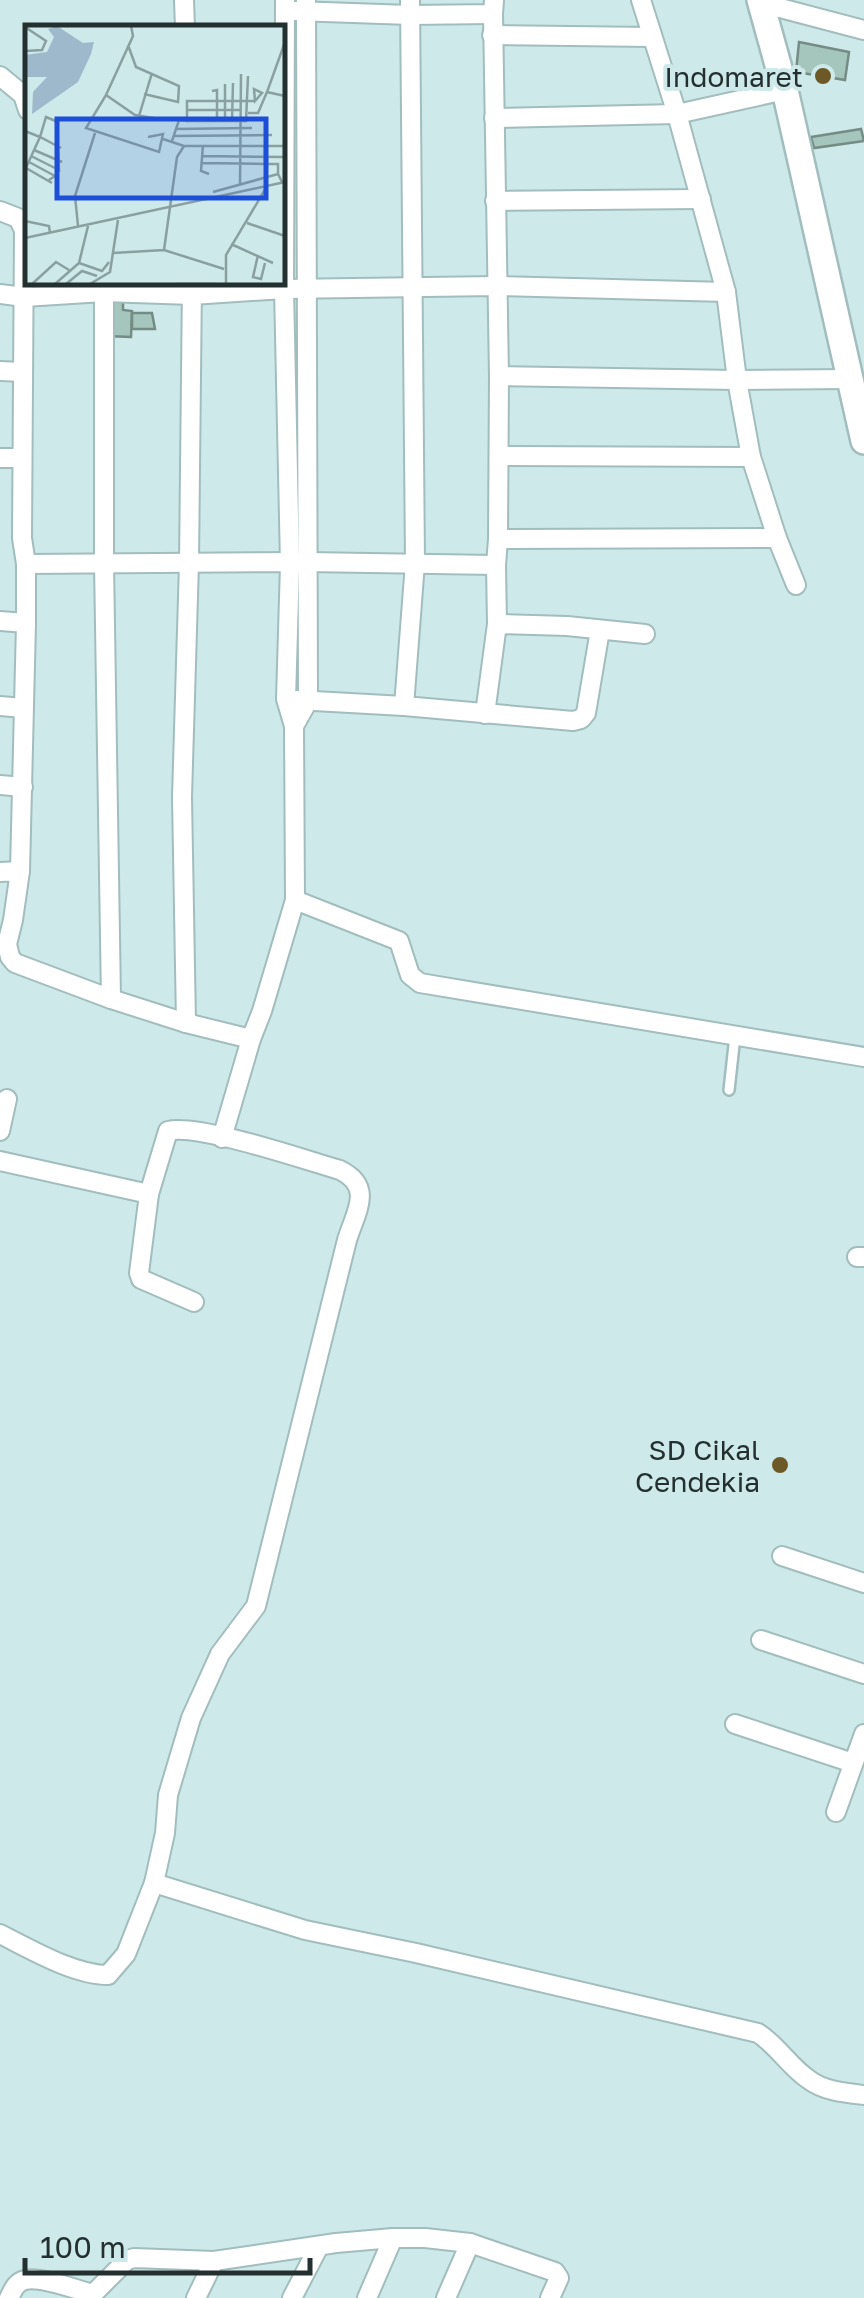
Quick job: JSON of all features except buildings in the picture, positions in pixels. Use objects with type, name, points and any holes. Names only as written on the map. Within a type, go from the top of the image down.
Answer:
[{"type":"street","points":[[641,0],[678,114],[726,292],[751,458],[796,585]]},
{"type":"street","points":[[760,2],[864,30]]},
{"type":"street","points":[[760,2],[784,90],[864,441]]},
{"type":"street","points":[[285,5],[493,7],[499,456],[497,624],[485,714]]},
{"type":"street","points":[[222,1138],[295,900],[294,726],[286,699],[298,563],[308,289],[306,6]]},
{"type":"street","points":[[404,706],[415,563],[410,7]]},
{"type":"street","points":[[492,35],[652,36]]},
{"type":"street","points":[[0,76],[25,101]]},
{"type":"street","points":[[494,118],[678,114],[784,90]]},
{"type":"street","points":[[495,201],[701,199]]},
{"type":"street","points":[[0,210],[18,218],[24,230],[22,538],[26,623],[20,872],[8,944],[10,958],[111,999],[251,1039]]},
{"type":"street","points":[[284,285],[308,701],[294,726]]},
{"type":"street","points":[[0,294],[24,297],[104,287],[496,286],[726,292]]},
{"type":"street","points":[[104,287],[111,999]]},
{"type":"street","points":[[186,1023],[182,797],[192,289]]},
{"type":"street","points":[[0,371],[22,372]]},
{"type":"street","points":[[499,376],[850,379]]},
{"type":"street","points":[[499,456],[751,458]]},
{"type":"street","points":[[0,458],[22,458]]},
{"type":"street","points":[[0,537],[22,538]]},
{"type":"street","points":[[498,540],[777,538]]},
{"type":"street","points":[[26,564],[496,565]]},
{"type":"street","points":[[0,622],[26,623]]},
{"type":"street","points":[[497,624],[645,634]]},
{"type":"street","points":[[286,699],[574,721],[586,712],[600,630]]},
{"type":"street","points":[[0,706],[23,708]]},
{"type":"street","points":[[0,786],[22,787]]},
{"type":"street","points":[[0,872],[20,872]]},
{"type":"street","points":[[295,900],[399,941],[410,975],[420,983],[864,1057]]},
{"type":"street","points":[[0,1131],[7,1099]]},
{"type":"street","points":[[0,1934],[96,1976],[108,1976],[126,1954],[154,1883],[165,1833],[168,1794],[192,1718],[220,1654],[256,1606],[346,1240],[360,1202],[361,1190],[356,1180],[340,1170],[222,1138],[185,1130],[168,1131],[148,1194],[138,1273],[141,1279],[194,1302]]},
{"type":"street","points":[[0,1161],[148,1194]]},
{"type":"street","points":[[782,1556],[864,1583]]},
{"type":"street","points":[[761,1640],[864,1674]]},
{"type":"street","points":[[735,1724],[853,1763]]},
{"type":"street","points":[[836,1812],[864,1734]]},
{"type":"street","points":[[154,1883],[305,1930],[758,2033],[809,2081],[843,2093],[864,2095]]},
{"type":"street","points":[[367,2298],[393,2238]]},
{"type":"street","points":[[9,2298],[22,2280],[36,2280],[92,2296],[127,2260],[134,2258],[214,2261],[393,2238],[470,2243],[555,2272],[559,2278],[550,2298]]},
{"type":"street","points":[[446,2298],[470,2243]]},
{"type":"street","points":[[292,2298],[318,2248]]},
{"type":"street","points":[[196,2298],[214,2261]]},
{"type":"lane","points":[[730,1090],[735,1036]]},
{"type":"place","name":"Indomaret","points":[[823,76]]},
{"type":"place","name":"SD Cikal Cendekia","points":[[780,1465]]}]
